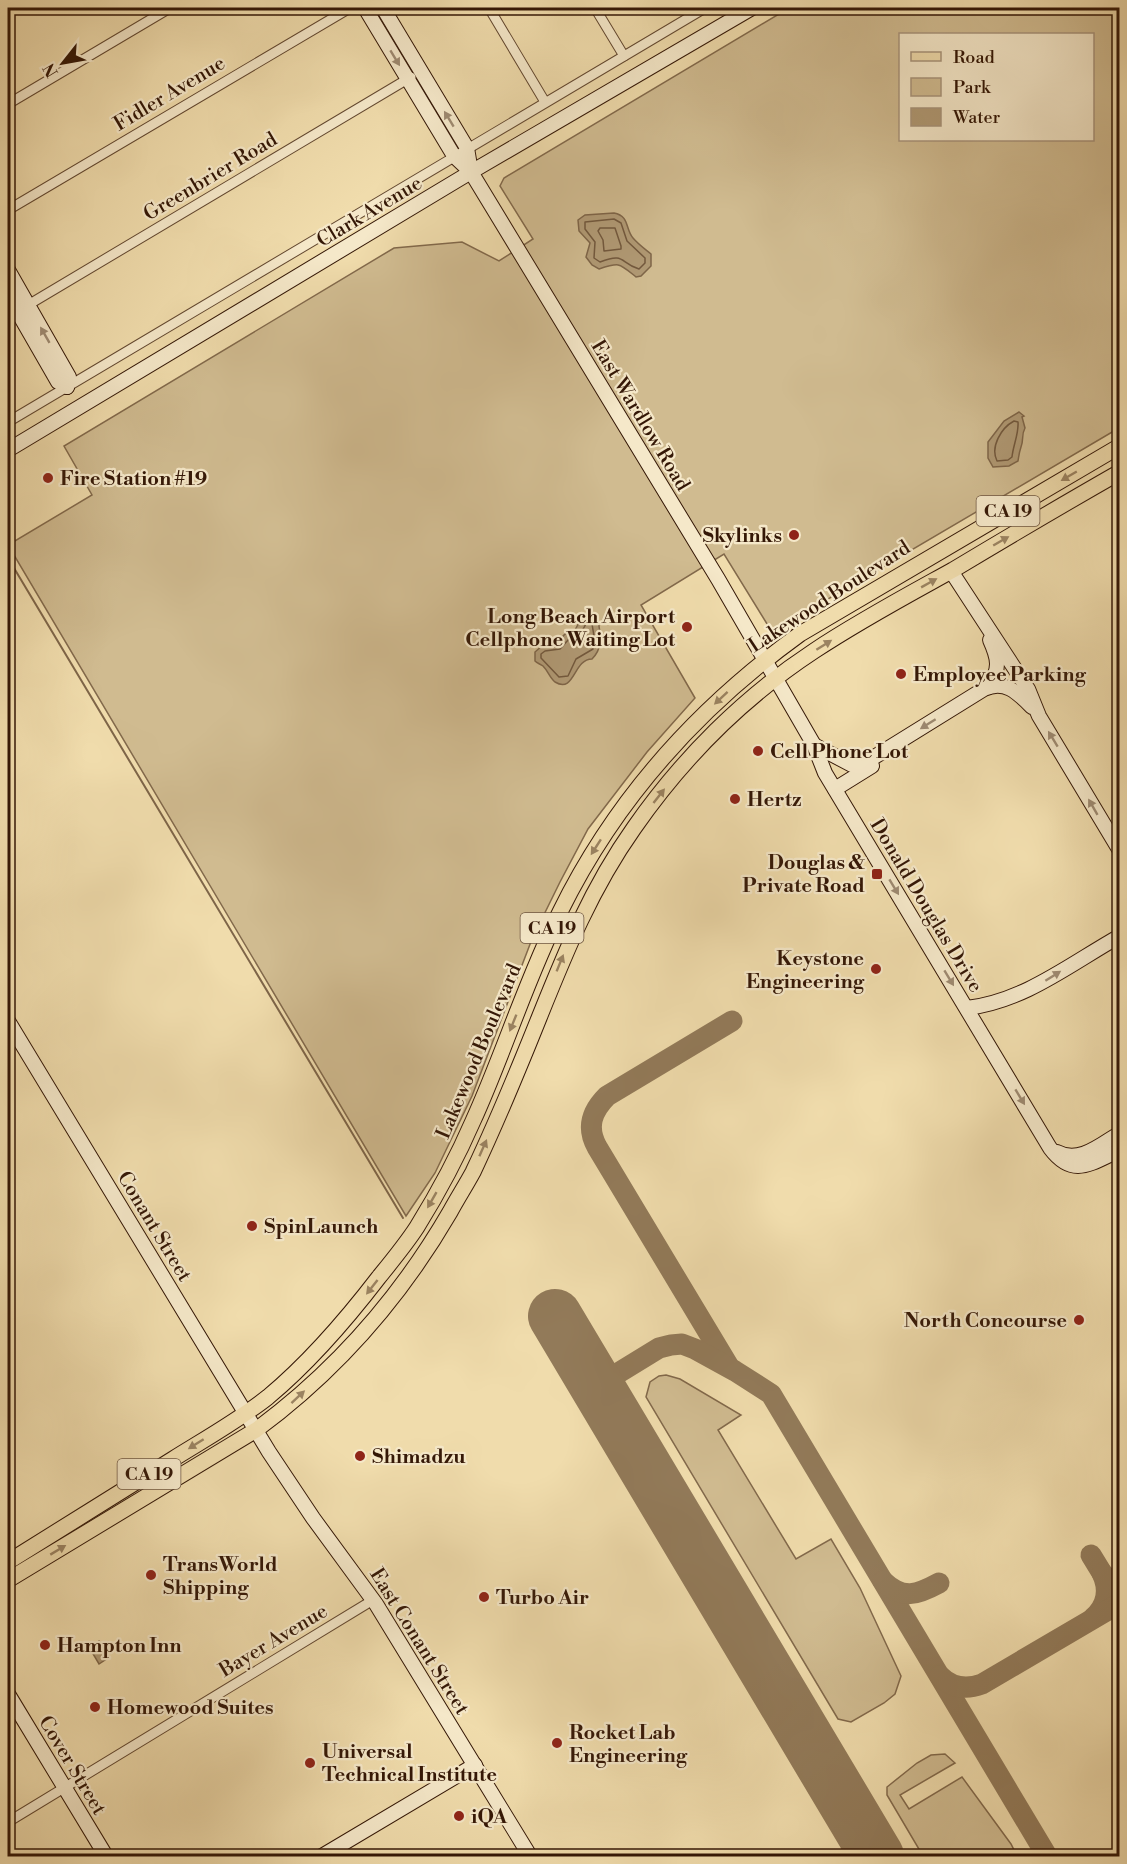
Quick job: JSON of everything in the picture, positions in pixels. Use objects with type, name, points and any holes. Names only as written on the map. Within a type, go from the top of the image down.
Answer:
[{"type":"main road","name":"Lakewood Boulevard","points":[[8,1562],[268,1397],[323,1345],[367,1294],[407,1240],[453,1164],[474,1121],[541,954],[583,867],[616,815],[658,761],[700,717],[765,660],[837,611],[1119,446]]},
{"type":"main road","name":"Lakewood Boulevard","points":[[8,1580],[256,1430],[288,1406],[345,1353],[386,1308],[425,1254],[472,1174],[524,1057],[560,962],[602,878],[634,828],[675,775],[708,739],[745,704],[812,652],[1119,472]]},
{"type":"main road","points":[[407,1240],[425,1254]]},
{"type":"street","points":[[8,104],[170,8]]},
{"type":"street","name":"Fidler Avenue","points":[[8,210],[350,8]]},
{"type":"street","name":"East Wardlow Road","points":[[365,8],[454,156],[471,172],[777,679]]},
{"type":"street","name":"East Wardlow Road","points":[[383,8],[467,148],[471,172]]},
{"type":"street","points":[[489,8],[545,102]]},
{"type":"street","points":[[595,8],[624,56]]},
{"type":"street","name":"Clark Avenue","points":[[8,422],[703,8]]},
{"type":"street","name":"Clark Avenue","points":[[8,450],[471,172],[752,8]]},
{"type":"street","name":"Greenbrier Road","points":[[23,309],[421,72]]},
{"type":"street","points":[[8,270],[23,309],[58,382],[68,387],[80,407]]},
{"type":"street","points":[[8,295],[23,309]]},
{"type":"street","points":[[951,571],[1028,689],[1040,716],[1119,851]]},
{"type":"street","points":[[984,624],[997,655],[998,666],[989,687]]},
{"type":"street","name":"Donald Douglas Drive","points":[[777,679],[814,745],[825,773],[1050,1148],[1061,1161],[1080,1167],[1119,1150]]},
{"type":"street","points":[[814,745],[852,765],[863,764],[989,687],[998,685],[1012,688],[1040,716]]},
{"type":"street","points":[[835,789],[879,762],[891,748]]},
{"type":"street","points":[[967,1008],[987,1006],[1025,992],[1119,936]]},
{"type":"street","name":"Conant Street","points":[[8,1021],[269,1452]]},
{"type":"street","points":[[1050,1148],[1067,1156],[1081,1155],[1119,1133]]},
{"type":"street","name":"East Conant Street","points":[[269,1452],[313,1518],[373,1600],[530,1857]]},
{"type":"street","name":"Bayer Avenue","points":[[8,1822],[373,1600]]},
{"type":"street","name":"Cover Street","points":[[8,1694],[106,1857]]},
{"type":"street","points":[[322,1857],[475,1765]]},
{"type":"green space","points":[[789,8],[1119,8],[1119,428],[772,632],[724,554],[641,605],[695,698],[647,752],[588,829],[532,939],[472,1096],[435,1173],[406,1216],[8,545],[92,495],[64,446],[394,248],[462,242],[499,261],[533,239],[500,186],[504,178]]},
{"type":"green space","points":[[666,1375],[680,1379],[741,1415],[718,1430],[796,1559],[831,1539],[860,1588],[901,1676],[895,1694],[884,1703],[851,1722],[838,1719],[646,1397],[650,1382],[659,1376]]},
{"type":"green space","points":[[945,1754],[955,1763],[900,1795],[909,1809],[962,1777],[1011,1844],[1017,1856],[923,1856],[887,1795],[887,1787],[931,1755]]},
{"type":"water","points":[[614,213],[623,217],[633,238],[651,254],[651,266],[641,276],[636,277],[619,265],[599,269],[592,265],[586,257],[590,243],[579,231],[578,220],[585,215]]},
{"type":"water","points":[[1019,412],[1024,416],[1022,417],[1025,428],[1018,461],[1009,466],[993,467],[988,458],[988,442],[1004,421]]},
{"type":"water","points":[[586,616],[598,619],[600,640],[598,650],[592,659],[581,664],[567,683],[555,682],[543,666],[535,661],[535,652],[543,645],[556,644],[565,634],[575,630],[581,619]]},
{"type":"water","points":[[99,1641],[108,1658],[99,1664],[89,1647]]},
{"type":"waterway","points":[[8,558],[403,1218]]},
{"type":"taxiway","points":[[728,1365],[597,1147],[591,1126],[594,1113],[607,1096],[732,1021]]},
{"type":"taxiway","points":[[597,1386],[659,1348],[682,1344],[735,1371],[771,1394],[1047,1856]]},
{"type":"taxiway","points":[[1091,1555],[1102,1573],[1111,1582]]},
{"type":"taxiway","points":[[1093,1618],[1106,1597],[1106,1586],[1102,1573]]},
{"type":"taxiway","points":[[883,1581],[897,1591],[910,1594],[939,1583]]},
{"type":"taxiway","points":[[940,1676],[960,1687],[982,1684],[1120,1603]]},
{"type":"runway","points":[[555,1316],[877,1856]]},
{"type":"place","name":"Fire Station #19","points":[[48,478]]},
{"type":"place","name":"Skylinks","points":[[794,535]]},
{"type":"place","name":"Long Beach Airport Cellphone Waiting Lot","points":[[687,627]]},
{"type":"place","name":"Employee Parking","points":[[901,674]]},
{"type":"place","name":"Cell Phone Lot","points":[[758,751]]},
{"type":"place","name":"Hertz","points":[[735,799]]},
{"type":"place","name":"Douglas & Private Road","points":[[877,874]]},
{"type":"place","name":"Keystone Engineering","points":[[876,969]]},
{"type":"place","name":"SpinLaunch","points":[[252,1226]]},
{"type":"place","name":"North Concourse","points":[[1079,1320]]},
{"type":"place","name":"Shimadzu","points":[[360,1456]]},
{"type":"place","name":"TransWorld Shipping","points":[[151,1575]]},
{"type":"place","name":"Turbo Air","points":[[484,1597]]},
{"type":"place","name":"Hampton Inn","points":[[45,1645]]},
{"type":"place","name":"Homewood Suites","points":[[95,1707]]},
{"type":"place","name":"Rocket Lab Engineering","points":[[557,1743]]},
{"type":"place","name":"Universal Technical Institute","points":[[310,1763]]},
{"type":"place","name":"iQA","points":[[459,1816]]}]
